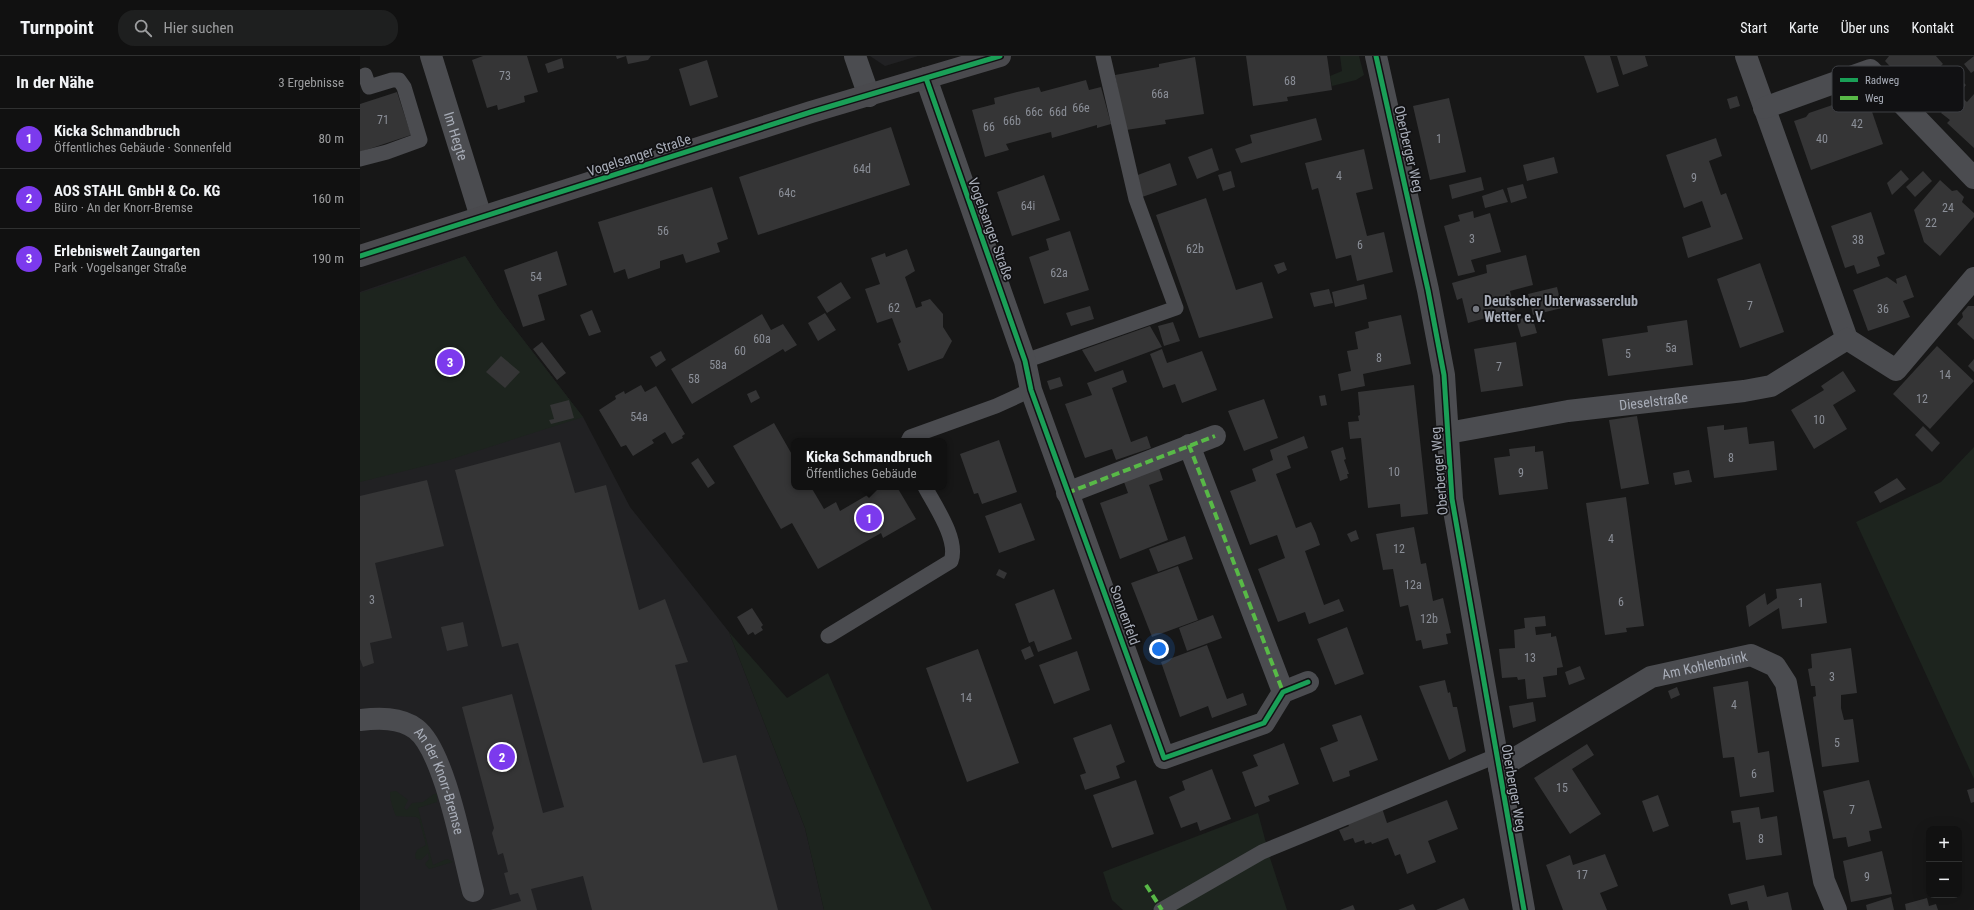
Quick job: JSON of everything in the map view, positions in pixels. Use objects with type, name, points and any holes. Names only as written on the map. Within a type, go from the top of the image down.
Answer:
[{"type":"street","name":"Im Hegte","points":[[431,56],[481,217]]},
{"type":"street","points":[[855,56],[869,96]]},
{"type":"street","name":"Vogelsanger Straße","points":[[360,256],[811,112],[1000,56]]},
{"type":"street","name":"Oberberger Weg","points":[[1376,56],[1434,320],[1444,374],[1452,499],[1524,910]]},
{"type":"street","points":[[1746,56],[1847,339],[1896,370],[1974,278]]},
{"type":"street","name":"Vogelsanger Straße","points":[[926,78],[1025,361],[1031,390]]},
{"type":"street","points":[[1764,108],[1832,84]]},
{"type":"street","points":[[1910,112],[1974,178]]},
{"type":"street","name":"Dieselstraße","points":[[1448,433],[1568,411],[1744,391],[1771,386],[1847,339]]},
{"type":"street","name":"Sonnenfeld","points":[[1031,390],[1164,758],[1264,723],[1283,692]]},
{"type":"street","points":[[1067,493],[1215,436]]},
{"type":"street","points":[[1190,445],[1283,692],[1308,682]]},
{"type":"street","name":"Am Kohlenbrink","points":[[1498,762],[1651,677],[1751,655],[1775,666],[1786,683],[1824,881],[1836,910]]},
{"type":"street","name":"An der Knorr-Bremse","points":[[360,720],[383,718],[402,722],[416,729],[430,746],[445,782],[473,891]]},
{"type":"lane","points":[[1025,361],[1176,308],[1136,199],[1103,56]]},
{"type":"lane","points":[[360,159],[387,152],[420,140],[404,86],[399,80],[369,87],[365,76]]},
{"type":"lane","points":[[910,438],[996,406],[1031,390]]},
{"type":"lane","points":[[828,636],[951,561],[954,553],[952,541],[926,490]]},
{"type":"lane","points":[[1161,910],[1262,852],[1498,762]]},
{"type":"shaded area","points":[[870,56],[918,56],[885,66]]},
{"type":"shaded area","points":[[1340,56],[1359,56],[1364,75],[1356,80],[1332,86],[1330,76],[1342,71]]},
{"type":"shaded area","points":[[465,256],[498,307],[583,417],[630,507],[729,632],[805,828],[824,910],[360,910],[360,292]]},
{"type":"shaded area","points":[[465,256],[498,307],[583,417],[449,460],[360,482],[360,293],[408,278]]},
{"type":"shaded area","points":[[1974,447],[1974,779],[1856,522],[1941,482]]},
{"type":"shaded area","points":[[729,632],[787,698],[828,673],[932,910],[824,910],[805,828]]},
{"type":"shaded area","points":[[396,791],[408,800],[404,808],[407,810],[412,803],[423,802],[434,794],[437,794],[437,802],[418,808],[433,865],[447,859],[453,862],[429,869],[425,864],[429,859],[428,853],[421,860],[416,859],[415,855],[417,850],[426,845],[419,819],[416,817],[396,816],[390,792]]},
{"type":"shaded area","points":[[1258,813],[1266,843],[1195,883],[1152,910],[1123,910],[1112,900],[1103,872]]},
{"type":"shaded area","points":[[1269,855],[1287,910],[1174,910]]},
{"type":"building","points":[[483,56],[527,56],[538,92],[524,96],[525,102],[498,110],[497,105],[487,108],[472,60]]},
{"type":"building","points":[[616,56],[626,56],[617,59]]},
{"type":"building","points":[[626,56],[651,56],[648,60],[628,64]]},
{"type":"building","points":[[1246,56],[1327,56],[1332,90],[1287,97],[1288,101],[1253,106]]},
{"type":"building","points":[[1584,56],[1610,56],[1619,86],[1597,93]]},
{"type":"building","points":[[1617,56],[1645,56],[1648,66],[1623,75]]},
{"type":"building","points":[[1889,56],[1936,56],[1943,64],[1941,66],[1890,66],[1885,61]]},
{"type":"building","points":[[1974,56],[1974,71],[1971,73],[1964,64]]},
{"type":"building","points":[[1195,57],[1204,114],[1165,120],[1166,124],[1126,130],[1115,75],[1159,67],[1159,64]]},
{"type":"building","points":[[562,58],[564,68],[548,73],[545,64]]},
{"type":"building","points":[[707,60],[718,97],[690,106],[679,69]]},
{"type":"building","points":[[1086,80],[1089,90],[1101,87],[1111,124],[1097,128],[1097,125],[1052,138],[1051,132],[1006,144],[1009,150],[985,157],[972,110],[995,104],[994,98],[1039,87],[1041,92]]},
{"type":"building","points":[[397,92],[411,135],[360,152],[360,104]]},
{"type":"building","points":[[1974,94],[1974,148],[1947,123],[1950,120],[1941,113],[1964,112],[1964,99],[1967,102]]},
{"type":"building","points":[[1737,96],[1740,106],[1730,109],[1727,99]]},
{"type":"building","points":[[1449,98],[1466,172],[1430,180],[1413,106]]},
{"type":"building","points":[[1832,105],[1832,112],[1872,112],[1883,144],[1811,170],[1794,121],[1806,117],[1809,113]]},
{"type":"building","points":[[1316,118],[1322,140],[1241,163],[1235,149],[1252,143],[1250,135]]},
{"type":"building","points":[[891,127],[910,185],[758,235],[739,177]]},
{"type":"building","points":[[1716,138],[1722,156],[1709,161],[1721,195],[1726,193],[1743,239],[1688,258],[1682,237],[1711,227],[1702,201],[1684,208],[1666,155]]},
{"type":"building","points":[[1212,148],[1219,170],[1197,179],[1188,157]]},
{"type":"building","points":[[1364,149],[1373,189],[1356,193],[1367,236],[1384,232],[1393,272],[1357,281],[1351,255],[1336,259],[1318,188],[1312,190],[1305,163]]},
{"type":"building","points":[[1554,157],[1558,173],[1527,181],[1523,165]]},
{"type":"building","points":[[1170,163],[1177,185],[1142,197],[1135,176]]},
{"type":"building","points":[[1901,170],[1909,179],[1892,195],[1887,183]]},
{"type":"building","points":[[1231,171],[1235,187],[1223,191],[1218,175]]},
{"type":"building","points":[[1923,171],[1932,181],[1915,197],[1906,187]]},
{"type":"building","points":[[1044,175],[1060,220],[1012,236],[997,192]]},
{"type":"building","points":[[1481,177],[1484,190],[1452,199],[1449,185]]},
{"type":"building","points":[[1940,180],[1952,191],[1957,190],[1964,197],[1962,202],[1974,213],[1974,217],[1940,256],[1924,242],[1914,210]]},
{"type":"building","points":[[1523,184],[1527,198],[1511,203],[1507,188]]},
{"type":"building","points":[[712,187],[728,239],[717,243],[720,252],[686,263],[683,254],[660,261],[660,268],[628,279],[625,269],[614,273],[598,222]]},
{"type":"building","points":[[1503,189],[1508,202],[1485,208],[1482,196]]},
{"type":"building","points":[[1206,198],[1236,290],[1262,282],[1273,318],[1199,338],[1156,215]]},
{"type":"building","points":[[1473,211],[1474,218],[1490,213],[1501,252],[1471,260],[1475,272],[1458,276],[1444,226],[1460,221],[1458,215]]},
{"type":"building","points":[[1871,212],[1885,254],[1877,257],[1880,266],[1857,274],[1854,265],[1845,268],[1831,226]]},
{"type":"building","points":[[1070,231],[1089,290],[1044,304],[1029,257],[1049,250],[1046,239]]},
{"type":"building","points":[[907,249],[915,271],[905,277],[916,308],[922,306],[921,302],[930,299],[943,314],[943,327],[952,341],[943,358],[908,371],[898,344],[901,342],[892,318],[877,323],[865,289],[880,284],[871,258],[885,253],[886,257]]},
{"type":"building","points":[[557,251],[567,285],[538,295],[545,320],[523,327],[504,270]]},
{"type":"building","points":[[1526,255],[1533,285],[1510,291],[1515,310],[1468,323],[1462,298],[1457,300],[1452,283],[1487,273],[1486,265]]},
{"type":"building","points":[[1284,262],[1287,270],[1278,274],[1274,265]]},
{"type":"building","points":[[1760,263],[1784,332],[1740,348],[1717,279]]},
{"type":"building","points":[[1906,275],[1914,297],[1903,301],[1910,317],[1868,331],[1853,290],[1887,277],[1897,284],[1896,279]]},
{"type":"building","points":[[841,282],[851,298],[827,313],[817,297]]},
{"type":"building","points":[[1364,284],[1367,299],[1335,307],[1332,292]]},
{"type":"building","points":[[1557,287],[1562,308],[1533,315],[1528,294]]},
{"type":"building","points":[[1329,289],[1333,303],[1314,307],[1310,293]]},
{"type":"building","points":[[1090,306],[1094,319],[1071,326],[1066,313]]},
{"type":"building","points":[[1968,306],[1974,306],[1974,340],[1957,324],[1963,317],[1962,313]]},
{"type":"building","points":[[592,310],[601,332],[589,336],[580,315]]},
{"type":"building","points":[[825,313],[836,330],[818,341],[808,323]]},
{"type":"building","points":[[762,314],[771,330],[783,324],[797,345],[785,352],[783,349],[692,404],[671,369]]},
{"type":"building","points":[[1401,315],[1411,364],[1363,374],[1365,386],[1341,391],[1338,374],[1351,371],[1347,351],[1358,349],[1355,332],[1369,328],[1368,322]]},
{"type":"building","points":[[1532,316],[1537,333],[1521,337],[1516,320]]},
{"type":"building","points":[[1687,320],[1693,365],[1608,376],[1602,339],[1648,332],[1647,326]]},
{"type":"building","points":[[1173,322],[1180,341],[1164,346],[1158,326]]},
{"type":"building","points":[[1150,326],[1162,347],[1095,372],[1082,350]]},
{"type":"building","points":[[542,342],[566,373],[557,380],[533,349]]},
{"type":"building","points":[[1516,342],[1523,386],[1481,392],[1474,349]]},
{"type":"building","points":[[1937,346],[1974,381],[1930,429],[1893,394]]},
{"type":"building","points":[[1162,349],[1167,363],[1202,351],[1217,390],[1182,403],[1175,384],[1163,388],[1150,354]]},
{"type":"building","points":[[661,351],[666,360],[656,367],[650,357]]},
{"type":"building","points":[[501,356],[520,372],[505,388],[486,372]]},
{"type":"building","points":[[1974,359],[1974,372],[1968,366]]},
{"type":"building","points":[[1123,370],[1127,382],[1112,388],[1131,442],[1147,436],[1151,448],[1116,460],[1112,449],[1085,458],[1065,404],[1092,395],[1087,383]]},
{"type":"building","points":[[1843,371],[1856,391],[1833,405],[1847,429],[1814,449],[1791,410],[1824,390],[1821,386]]},
{"type":"building","points":[[1060,377],[1063,386],[1050,390],[1047,381]]},
{"type":"building","points":[[641,385],[645,392],[656,386],[685,434],[682,436],[683,438],[672,444],[665,432],[652,440],[654,443],[633,456],[626,445],[621,447],[599,410],[616,399],[615,396],[624,391],[625,394]]},
{"type":"building","points":[[1414,385],[1428,514],[1401,517],[1400,504],[1368,508],[1361,438],[1350,439],[1348,422],[1359,421],[1358,416],[1360,415],[1358,392]]},
{"type":"building","points":[[756,390],[760,398],[751,403],[747,394]]},
{"type":"building","points":[[1325,395],[1327,405],[1321,406],[1319,396]]},
{"type":"building","points":[[1264,399],[1278,438],[1244,451],[1228,411]]},
{"type":"building","points":[[569,400],[574,418],[551,424],[549,420],[554,419],[550,405]]},
{"type":"building","points":[[1637,416],[1649,484],[1621,489],[1609,420]]},
{"type":"building","points":[[774,423],[791,453],[791,490],[813,490],[824,509],[836,502],[840,511],[876,490],[899,490],[916,519],[883,538],[881,533],[818,569],[792,523],[781,529],[733,446]]},
{"type":"building","points":[[1724,425],[1724,430],[1747,427],[1749,444],[1774,441],[1777,470],[1714,478],[1707,427]]},
{"type":"building","points":[[1923,426],[1940,443],[1932,452],[1915,435]]},
{"type":"building","points":[[1304,436],[1308,448],[1287,456],[1291,468],[1276,474],[1296,528],[1311,522],[1316,533],[1320,545],[1305,551],[1324,605],[1339,599],[1344,611],[1309,624],[1305,612],[1278,622],[1258,569],[1285,558],[1277,535],[1250,545],[1230,491],[1256,481],[1252,469],[1273,460],[1270,450]]},
{"type":"building","points":[[999,440],[1017,492],[982,504],[978,493],[974,494],[960,454]]},
{"type":"building","points":[[560,442],[575,493],[606,485],[639,610],[665,599],[688,662],[675,665],[703,763],[736,755],[778,910],[592,910],[583,876],[531,889],[537,910],[490,910],[521,901],[518,893],[510,895],[504,873],[508,872],[503,853],[498,855],[492,833],[494,828],[462,707],[512,694],[543,813],[564,807],[518,643],[502,647],[455,470]]},
{"type":"building","points":[[1535,446],[1535,452],[1543,451],[1548,489],[1499,495],[1494,458],[1510,456],[1509,449]]},
{"type":"building","points":[[1343,447],[1346,459],[1344,460],[1349,474],[1347,474],[1348,478],[1340,481],[1331,451]]},
{"type":"building","points":[[698,458],[715,483],[708,488],[691,463]]},
{"type":"building","points":[[1159,468],[1163,480],[1149,485],[1168,540],[1120,559],[1100,503],[1128,493],[1124,482]]},
{"type":"building","points":[[1689,470],[1692,482],[1675,485],[1673,473]]},
{"type":"building","points":[[1897,478],[1906,489],[1880,503],[1874,492]]},
{"type":"building","points":[[427,480],[444,546],[375,563],[392,638],[370,643],[374,663],[363,667],[360,659],[360,496]]},
{"type":"building","points":[[1626,497],[1644,626],[1626,628],[1627,632],[1605,635],[1586,503]]},
{"type":"building","points":[[1021,503],[1035,540],[999,553],[985,516]]},
{"type":"building","points":[[1414,527],[1421,564],[1426,563],[1433,601],[1443,598],[1451,633],[1446,634],[1448,644],[1423,649],[1421,640],[1416,641],[1408,605],[1400,607],[1393,569],[1383,570],[1376,534]]},
{"type":"building","points":[[1356,530],[1359,539],[1351,542],[1347,534]]},
{"type":"building","points":[[1185,536],[1193,559],[1158,572],[1149,549]]},
{"type":"building","points":[[1178,566],[1198,620],[1152,637],[1131,583]]},
{"type":"building","points":[[999,569],[1007,573],[1004,579],[996,575]]},
{"type":"building","points":[[1821,583],[1827,623],[1782,629],[1779,608],[1749,627],[1746,606],[1765,593],[1767,605],[1777,598],[1776,589]]},
{"type":"building","points":[[1054,589],[1072,639],[1038,652],[1034,641],[1029,643],[1015,604]]},
{"type":"building","points":[[752,608],[763,625],[761,627],[763,630],[755,635],[753,632],[748,635],[737,617]]},
{"type":"building","points":[[1213,615],[1222,638],[1187,651],[1179,628]]},
{"type":"building","points":[[1545,616],[1546,626],[1535,627],[1536,635],[1551,633],[1551,637],[1556,636],[1563,667],[1557,668],[1557,675],[1543,677],[1546,697],[1527,699],[1525,679],[1518,680],[1517,677],[1502,678],[1499,649],[1515,648],[1514,630],[1525,628],[1524,618]]},
{"type":"building","points":[[463,622],[468,646],[447,651],[441,627]]},
{"type":"building","points":[[1347,627],[1364,674],[1335,685],[1317,639]]},
{"type":"building","points":[[1207,645],[1227,699],[1243,693],[1247,705],[1212,718],[1208,706],[1180,717],[1161,662]]},
{"type":"building","points":[[1030,646],[1034,656],[1025,660],[1021,650]]},
{"type":"building","points":[[1851,648],[1857,693],[1841,695],[1841,708],[1844,720],[1853,719],[1859,762],[1822,767],[1813,697],[1816,696],[1815,686],[1811,686],[1808,669],[1812,668],[1811,654]]},
{"type":"building","points":[[978,649],[1019,763],[967,782],[926,668]]},
{"type":"building","points":[[1077,651],[1090,690],[1054,704],[1039,665]]},
{"type":"building","points":[[1580,666],[1585,679],[1569,685],[1565,672]]},
{"type":"building","points":[[1445,680],[1448,693],[1450,692],[1453,707],[1457,707],[1466,751],[1449,760],[1419,686]]},
{"type":"building","points":[[1748,681],[1758,753],[1769,751],[1774,792],[1740,797],[1734,757],[1723,758],[1713,687]]},
{"type":"building","points":[[1677,687],[1680,695],[1671,699],[1668,691]]},
{"type":"building","points":[[1533,702],[1536,721],[1513,728],[1509,706]]},
{"type":"building","points":[[1361,715],[1378,760],[1349,771],[1350,776],[1333,782],[1320,748],[1338,741],[1332,725]]},
{"type":"building","points":[[1111,724],[1125,762],[1116,766],[1120,778],[1085,790],[1080,775],[1086,773],[1073,738]]},
{"type":"building","points":[[1284,743],[1299,784],[1268,796],[1270,801],[1255,807],[1242,772],[1258,766],[1253,755]]},
{"type":"building","points":[[1587,744],[1594,755],[1572,769],[1601,814],[1570,834],[1534,778]]},
{"type":"building","points":[[1212,769],[1231,819],[1200,831],[1197,822],[1181,828],[1169,797],[1185,790],[1182,781]]},
{"type":"building","points":[[1136,780],[1154,834],[1112,848],[1093,795]]},
{"type":"building","points":[[1869,780],[1882,828],[1869,831],[1871,841],[1848,847],[1846,837],[1833,839],[1823,791]]},
{"type":"building","points":[[1974,788],[1974,802],[1971,803],[1967,790]]},
{"type":"building","points":[[1658,795],[1669,826],[1653,832],[1642,801]]},
{"type":"building","points":[[1447,800],[1458,829],[1428,841],[1436,862],[1407,874],[1400,854],[1395,856],[1388,838],[1372,844],[1371,842],[1365,844],[1364,840],[1355,843],[1353,838],[1344,841],[1339,830],[1349,826],[1347,822],[1382,808],[1387,823]]},
{"type":"building","points":[[1759,807],[1761,819],[1777,816],[1782,855],[1746,860],[1740,822],[1733,823],[1731,811]]},
{"type":"building","points":[[1882,851],[1892,894],[1851,902],[1843,861]]},
{"type":"building","points":[[1605,854],[1618,886],[1600,893],[1607,910],[1563,910],[1546,865],[1570,855],[1573,865]]},
{"type":"building","points":[[1764,885],[1767,897],[1788,892],[1792,910],[1749,910],[1747,901],[1731,905],[1728,894]]},
{"type":"building","points":[[1891,897],[1894,910],[1867,910],[1866,905]]},
{"type":"building","points":[[1464,898],[1469,910],[1436,910]]},
{"type":"building","points":[[1927,898],[1929,906],[1936,904],[1938,910],[1906,910],[1905,904]]},
{"type":"building","points":[[1413,904],[1416,910],[1398,910]]},
{"type":"building","points":[[1353,905],[1355,910],[1340,910]]},
{"type":"marked path","points":[[1067,493],[1215,436]]},
{"type":"marked path","points":[[1189,445],[1283,692]]},
{"type":"marked path","points":[[1146,885],[1162,910]]},
{"type":"cycle path","points":[[360,256],[811,112],[1000,56]]},
{"type":"cycle path","points":[[1376,56],[1428,290],[1444,375],[1452,499],[1524,910]]},
{"type":"cycle path","points":[[926,78],[1025,361],[1031,390],[1164,758],[1264,723],[1283,692],[1308,682]]},
{"type":"place","name":"Deutscher Unterwasserclub Wetter e.V.","points":[[1476,309]]},
{"type":"place","name":"Erlebniswelt Zaungarten","points":[[450,362]]},
{"type":"place","name":"Kicka Schmandbruch","points":[[869,518]]},
{"type":"place","name":"AOS STAHL GmbH & Co. KG","points":[[502,757]]}]
